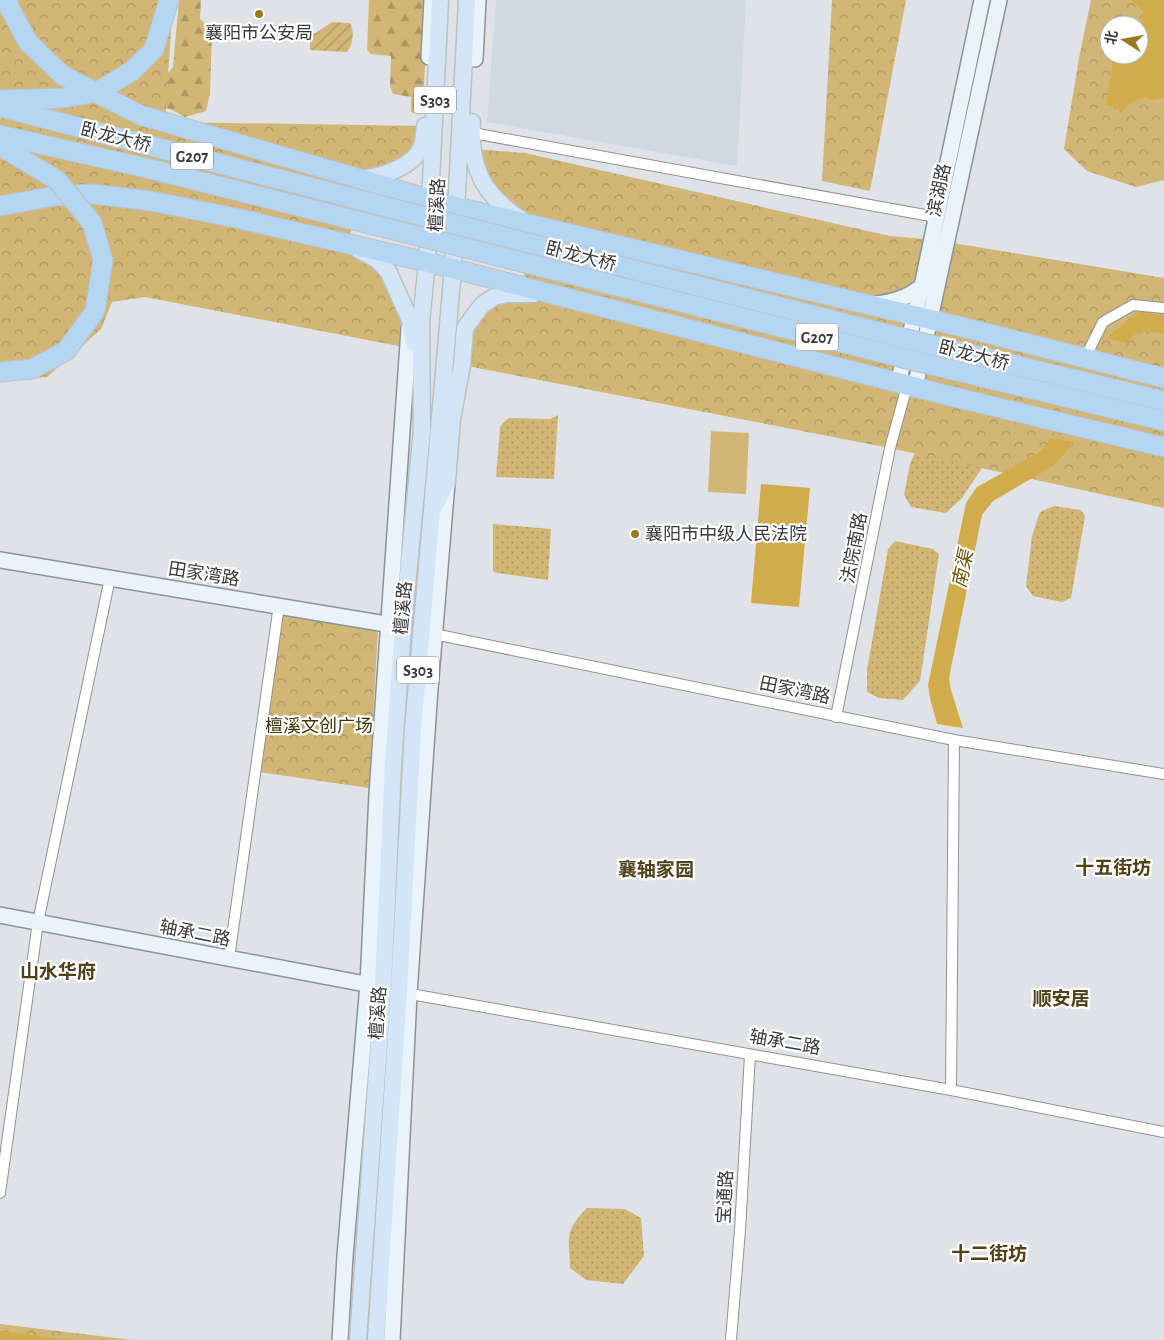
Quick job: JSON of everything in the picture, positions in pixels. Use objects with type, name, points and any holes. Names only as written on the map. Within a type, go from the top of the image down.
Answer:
[{"type":"highway","points":[[7,0],[28,42],[62,75],[140,115],[457,207],[970,329],[1164,378]]},
{"type":"highway","points":[[0,100],[64,98],[97,92],[132,71],[154,48],[169,0]]},
{"type":"highway","name":"卧龙大桥","points":[[0,107],[883,332],[1164,401]]},
{"type":"highway","name":"卧龙大桥","points":[[0,135],[154,170],[898,357],[1164,421]]},
{"type":"highway","points":[[0,146],[57,180],[92,224],[103,260],[95,311],[66,351],[32,369],[0,372]]},
{"type":"highway","points":[[0,206],[55,196],[92,194],[160,202],[454,268],[907,385],[1164,447]]},
{"type":"main road","name":"檀溪路","points":[[358,1340],[375,986],[392,764],[396,626],[422,440],[421,322],[427,262],[440,0]]},
{"type":"main road","name":"檀溪路","points":[[376,1340],[404,993],[412,738],[428,633],[432,513],[454,268],[457,207],[466,132],[467,0]]},
{"type":"main road","points":[[363,179],[382,176],[400,167],[414,158],[422,146],[429,57],[438,31]]},
{"type":"main road","points":[[466,34],[475,59],[466,132],[472,149],[476,171],[487,190],[506,210],[531,226]]},
{"type":"main road","points":[[348,244],[376,259],[388,272],[410,320],[417,360],[422,418]]},
{"type":"main road","points":[[432,513],[447,481],[452,419],[462,365],[465,328],[482,305],[494,297],[522,293],[560,296]]},
{"type":"street","points":[[429,57],[432,0]]},
{"type":"street","points":[[475,59],[478,0]]},
{"type":"street","name":"滨湖路","points":[[929,289],[936,217],[982,0]]},
{"type":"street","name":"滨湖路","points":[[907,385],[999,0]]},
{"type":"street","points":[[466,132],[936,217]]},
{"type":"street","points":[[868,306],[897,300],[929,289],[948,315],[970,329]]},
{"type":"street","points":[[1085,358],[1103,322],[1132,305],[1164,308]]},
{"type":"street","points":[[396,626],[410,320]]},
{"type":"street","name":"法院南路","points":[[836,718],[890,448],[907,385]]},
{"type":"street","points":[[428,633],[447,481]]},
{"type":"street","name":"田家湾路","points":[[0,560],[396,626]]},
{"type":"street","points":[[0,1193],[38,922],[110,578]]},
{"type":"street","points":[[230,958],[279,605]]},
{"type":"street","name":"田家湾路","points":[[428,633],[836,718],[954,740],[1164,774]]},
{"type":"street","points":[[951,1090],[954,740]]},
{"type":"street","name":"轴承二路","points":[[0,914],[375,986]]},
{"type":"street","points":[[340,1340],[345,1256],[375,986]]},
{"type":"street","points":[[392,1340],[404,993]]},
{"type":"street","name":"轴承二路","points":[[404,993],[951,1090],[1164,1132]]},
{"type":"street","name":"宝通路","points":[[731,1340],[740,1230],[750,1055]]},
{"type":"shaded area","points":[[496,0],[746,0],[737,166],[487,122]]},
{"type":"green space","points":[[0,0],[173,0],[165,122],[425,126],[422,146],[363,179],[348,244],[376,259],[410,316],[409,348],[145,297],[112,302],[101,329],[47,377],[0,380]]},
{"type":"green space","points":[[179,0],[201,0],[200,19],[212,30],[210,93],[206,111],[185,117],[172,110],[158,106],[156,88],[173,67]]},
{"type":"green space","points":[[369,0],[428,0],[423,109],[419,115],[411,112],[411,97],[393,94],[390,86],[391,56],[371,54],[367,50]]},
{"type":"green space","points":[[832,0],[906,0],[870,191],[822,181]]},
{"type":"green space","points":[[1091,0],[1164,0],[1164,180],[1136,187],[1087,171],[1064,149]]},
{"type":"green space","points":[[332,22],[350,23],[353,38],[347,52],[310,50],[310,33],[316,33]]},
{"type":"green space","points":[[472,149],[525,153],[890,236],[935,240],[1164,278],[1164,508],[890,448],[462,365],[465,328],[482,305],[522,292],[531,226],[506,210]]},
{"type":"green space","points":[[558,415],[554,479],[496,477],[500,427],[504,422],[509,418],[550,419]]},
{"type":"green space","points":[[711,431],[749,433],[746,494],[708,492]]},
{"type":"green space","points":[[923,436],[982,468],[962,498],[946,513],[911,507],[904,495],[910,464]]},
{"type":"green space","points":[[1054,506],[1081,510],[1085,516],[1071,598],[1062,602],[1033,596],[1026,586],[1032,536],[1040,512]]},
{"type":"green space","points":[[493,524],[551,529],[548,580],[493,571]]},
{"type":"green space","points":[[895,541],[933,549],[939,554],[920,681],[903,700],[879,698],[867,692],[867,670],[888,549]]},
{"type":"green space","name":"檀溪文创广场","points":[[281,614],[378,629],[369,788],[259,772]]},
{"type":"green space","points":[[587,1208],[625,1209],[641,1218],[644,1256],[623,1284],[586,1280],[570,1268],[569,1242],[571,1229]]},
{"type":"green space","points":[[0,1324],[133,1340],[0,1340]]},
{"type":"water","points":[[1132,0],[1164,0],[1164,100],[1161,98],[1151,101],[1145,97],[1128,105],[1121,113],[1117,108],[1106,105],[1112,65],[1149,65],[1149,15],[1142,15],[1143,12],[1138,5],[1133,4]]},
{"type":"water","points":[[1140,311],[1164,316],[1164,334],[1143,332],[1134,335],[1127,343],[1106,338]]},
{"type":"water","name":"南渠","points":[[1051,438],[1075,442],[1053,466],[993,501],[982,515],[949,678],[963,728],[937,724],[928,685],[966,503],[977,487],[1037,454]]},
{"type":"water","points":[[761,484],[810,488],[799,607],[751,603]]},
{"type":"water","points":[[0,1331],[71,1340],[0,1340]]},
{"type":"place","name":"襄阳市公安局","points":[[259,14]]},
{"type":"place","name":"襄阳市中级人民法院","points":[[635,534]]},
{"type":"district","name":"十五街坊","points":[[1113,867]]},
{"type":"district","name":"襄轴家园","points":[[656,869]]},
{"type":"district","name":"山水华府","points":[[58,971]]},
{"type":"district","name":"顺安居","points":[[1061,998]]},
{"type":"district","name":"十二街坊","points":[[989,1253]]}]
